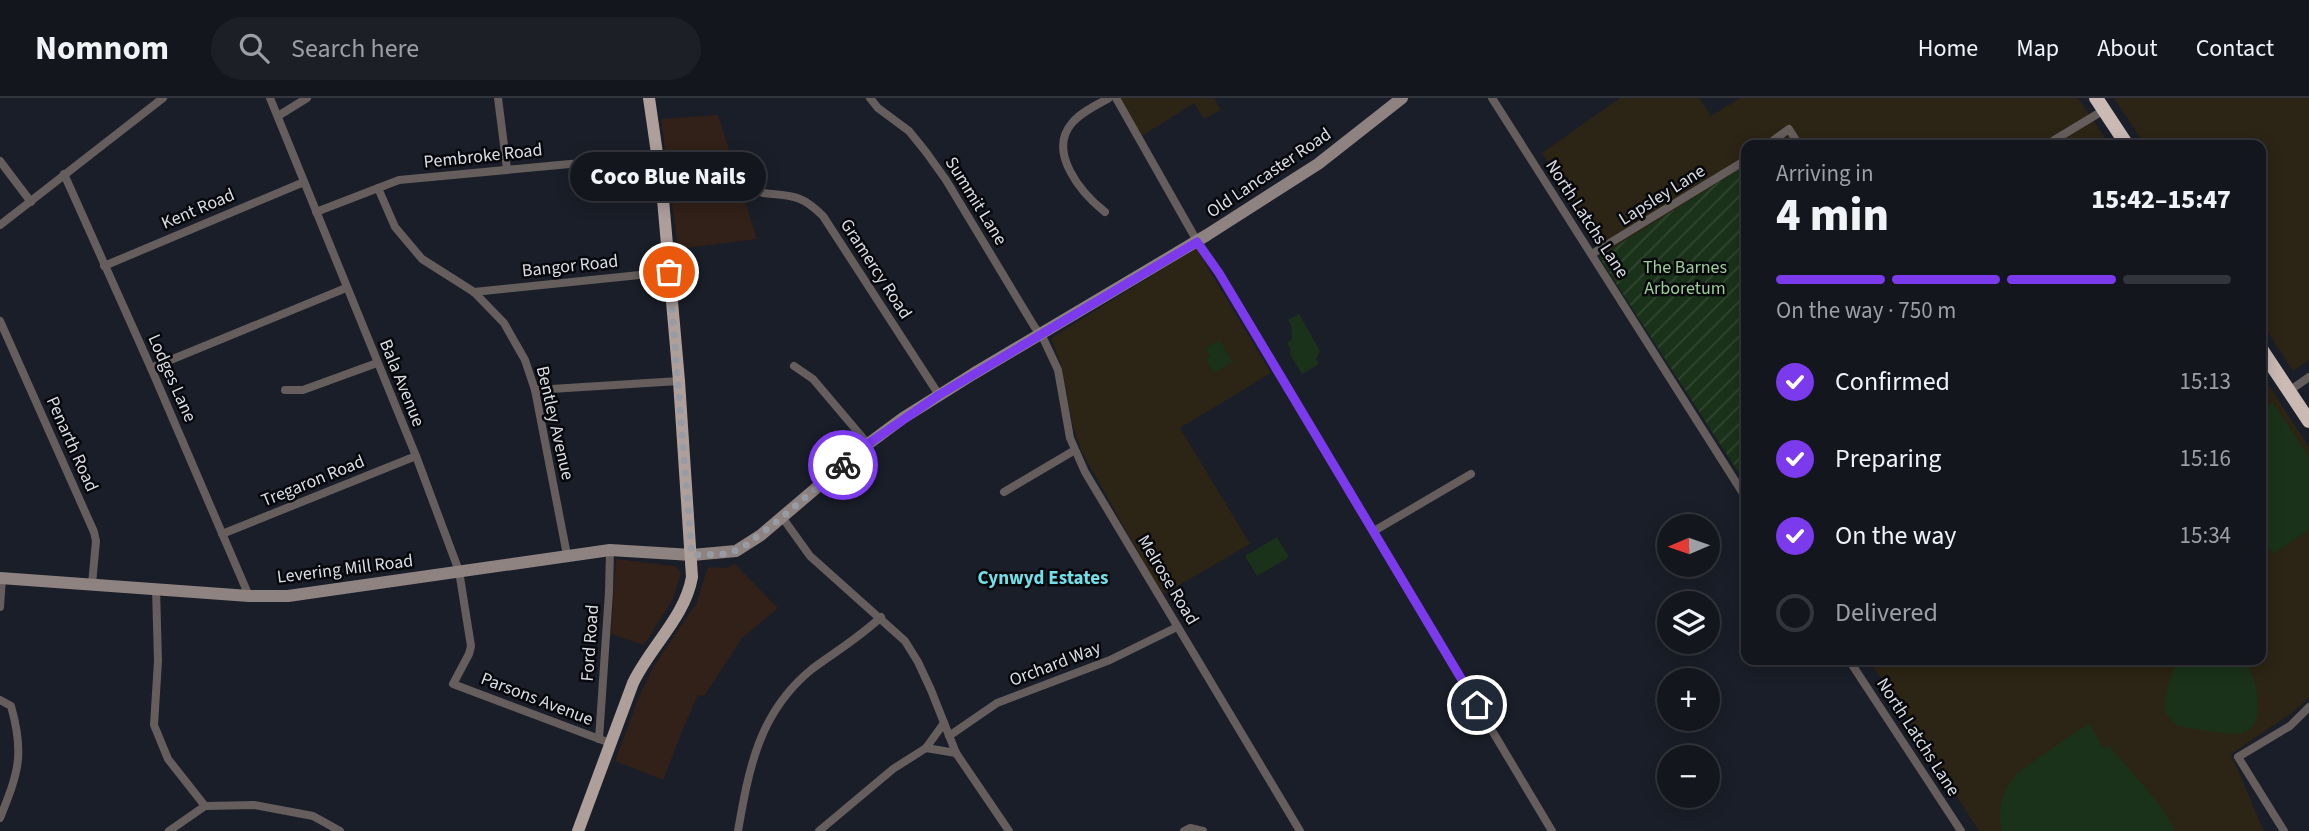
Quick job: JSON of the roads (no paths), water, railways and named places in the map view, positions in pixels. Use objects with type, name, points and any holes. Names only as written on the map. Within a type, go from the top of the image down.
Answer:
[{"type":"highway","points":[[2100,104],[2124,140]]},
{"type":"highway","points":[[2266,356],[2309,421]]},
{"type":"main road","points":[[578,831],[605,741],[638,673],[687,595],[692,577],[679,381],[658,158],[649,98]]},
{"type":"main road","name":"Old Lancaster Road","points":[[692,555],[736,551],[782,517],[868,444],[939,395],[1197,242],[1318,163],[1388,102],[1402,98]]},
{"type":"main road","name":"Levering Mill Road","points":[[1,578],[249,596],[288,596],[610,550],[692,555]]},
{"type":"street","points":[[0,225],[163,98]]},
{"type":"street","name":"Bala Avenue","points":[[270,98],[459,571],[471,646],[453,684]]},
{"type":"street","points":[[278,116],[307,98]]},
{"type":"street","points":[[498,98],[507,169]]},
{"type":"street","name":"Summit Lane","points":[[870,98],[878,108],[908,131],[926,152],[1040,334]]},
{"type":"street","points":[[1105,212],[1093,203],[1069,167],[1064,155],[1064,145],[1066,132],[1075,120],[1109,98]]},
{"type":"street","points":[[1116,98],[1197,242],[1219,273],[1552,831]]},
{"type":"street","name":"North Latchs Lane","points":[[1492,98],[1741,490]]},
{"type":"street","points":[[2053,140],[2100,104]]},
{"type":"street","points":[[1774,140],[1789,129],[1796,140]]},
{"type":"street","name":"Pembroke Road","points":[[316,212],[399,180],[658,158]]},
{"type":"street","points":[[0,161],[31,202]]},
{"type":"street","name":"Lapsley Lane","points":[[1592,254],[1741,163]]},
{"type":"street","name":"Lodges Lane","points":[[64,174],[249,596]]},
{"type":"street","name":"Kent Road","points":[[104,266],[304,182]]},
{"type":"street","name":"Bentley Avenue","points":[[378,188],[395,227],[422,259],[474,292],[504,323],[525,360],[535,390],[567,555]]},
{"type":"street","name":"Gramercy Road","points":[[763,193],[800,197],[823,216],[939,395]]},
{"type":"street","name":"Bangor Road","points":[[474,292],[669,272]]},
{"type":"street","points":[[151,368],[346,288]]},
{"type":"street","name":"Penarth Road","points":[[0,321],[94,532],[96,541],[92,584]]},
{"type":"street","name":"Melrose Road","points":[[1040,334],[1058,370],[1075,450],[1177,627],[1300,831]]},
{"type":"street","points":[[285,390],[303,390],[377,363]]},
{"type":"street","points":[[794,366],[813,379],[868,444]]},
{"type":"street","points":[[2289,391],[2309,377]]},
{"type":"street","points":[[535,390],[679,381]]},
{"type":"street","points":[[1004,492],[1075,450]]},
{"type":"street","name":"Tregaron Road","points":[[222,534],[415,456]]},
{"type":"street","points":[[1374,531],[1471,474]]},
{"type":"street","points":[[782,517],[807,552],[900,635],[918,662],[956,752],[1009,831]]},
{"type":"street","name":"Ford Road","points":[[605,741],[610,550]]},
{"type":"street","points":[[0,607],[1,578]]},
{"type":"street","points":[[156,588],[159,661],[154,726],[168,759],[205,806]]},
{"type":"street","points":[[738,831],[752,759],[763,731],[777,707],[810,671],[881,617]]},
{"type":"street","name":"Orchard Way","points":[[949,736],[998,703],[1110,660],[1177,627]]},
{"type":"street","name":"North Latchs Lane","points":[[1852,665],[1961,831]]},
{"type":"street","name":"Parsons Avenue","points":[[453,684],[605,741]]},
{"type":"street","points":[[0,700],[11,706],[20,747],[18,775],[0,818]]},
{"type":"street","points":[[2284,831],[2238,757],[2290,726],[2309,707]]},
{"type":"street","points":[[819,831],[893,769],[926,748],[944,723]]},
{"type":"street","points":[[926,748],[956,752]]},
{"type":"street","points":[[169,831],[205,806],[254,805],[313,816],[340,831]]},
{"type":"street","points":[[1184,831],[1190,828],[1203,831]]},
{"type":"place","name":"Coco Blue Nails","points":[[669,272]]},
{"type":"district","name":"Cynwyd Estates","points":[[1043,578]]},
{"type":"park label","name":"The Barnes Arboretum","points":[[1685,277]]}]
